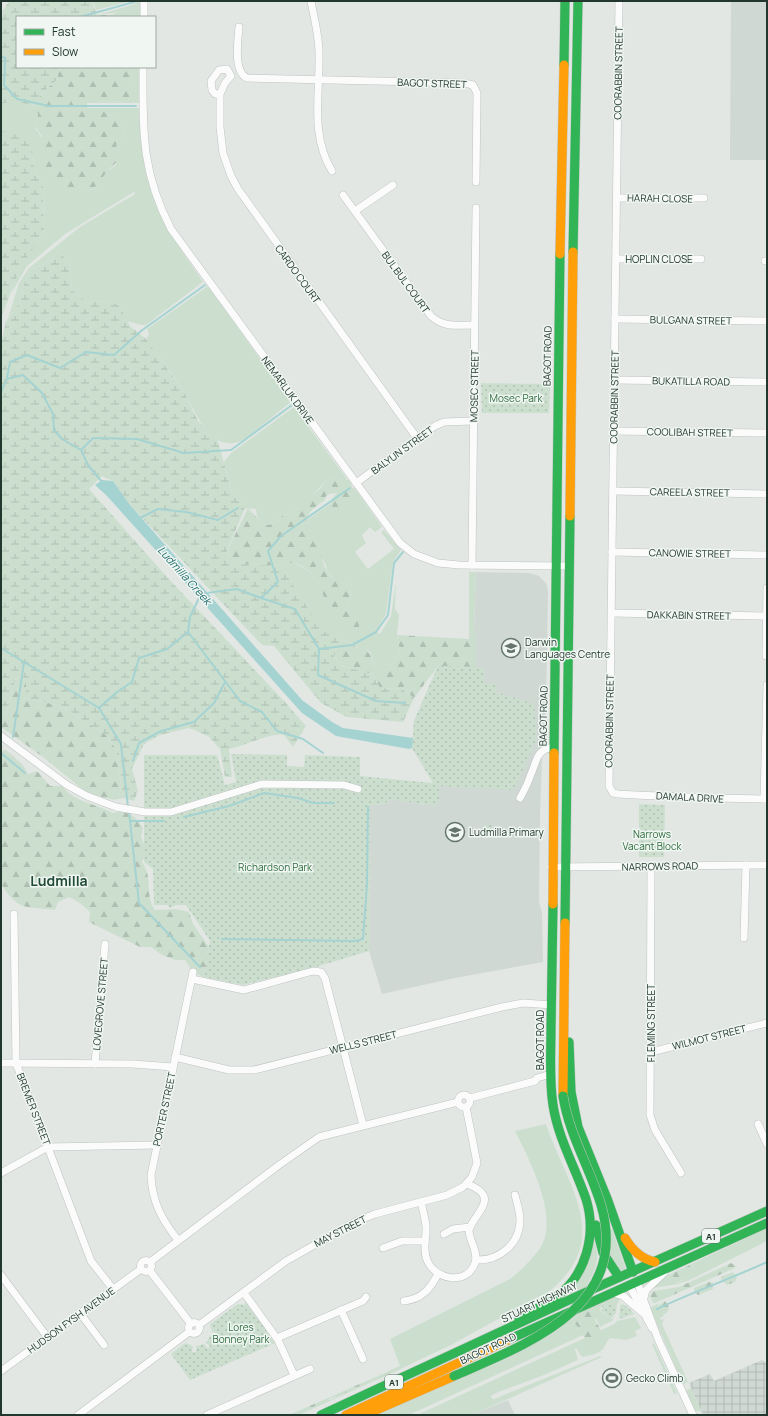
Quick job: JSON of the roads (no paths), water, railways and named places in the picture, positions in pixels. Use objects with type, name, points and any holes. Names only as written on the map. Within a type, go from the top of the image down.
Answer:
[{"type":"main road","name":"BAGOT ROAD","points":[[454,1354],[549,1302],[569,1285],[580,1269],[590,1244],[590,1211],[582,1188],[567,1156],[559,1132],[553,1104],[551,1074],[552,867],[565,1]]},
{"type":"main road","name":"BAGOT ROAD","points":[[360,1415],[376,1410],[454,1376],[531,1341],[555,1327],[570,1316],[583,1303],[598,1277],[605,1246],[604,1219],[595,1190],[569,1127],[563,1096],[578,1]]},
{"type":"main road","name":"BAGOT ROAD","points":[[564,1013],[575,1115],[582,1140],[608,1201],[633,1272],[633,1284]]},
{"type":"main road","points":[[594,1167],[627,1242],[642,1258],[655,1262]]},
{"type":"main road","points":[[582,1188],[591,1202],[599,1248],[607,1263],[619,1277],[633,1284]]},
{"type":"main road","name":"STUART HIGHWAY","points":[[321,1415],[619,1277],[767,1211]]},
{"type":"main road","name":"A1","points":[[346,1415],[767,1223]]},
{"type":"street","points":[[144,1],[144,16]]},
{"type":"street","points":[[311,1],[318,44],[317,127],[324,155],[332,171]]},
{"type":"street","name":"COORABBIN STREET","points":[[613,792],[608,781],[612,613],[619,1]]},
{"type":"street","name":"BAGOT STREET","points":[[239,27],[238,68],[243,76],[254,79],[464,82],[473,85],[477,93],[476,182]]},
{"type":"street","name":"NEMARLUK DRIVE","points":[[143,68],[143,123],[147,167],[154,192],[171,229],[400,543],[406,549],[438,563],[472,565],[570,566]]},
{"type":"street","name":"CARDO COURT","points":[[220,94],[222,147],[231,176],[238,189],[417,438]]},
{"type":"street","points":[[355,211],[393,185]]},
{"type":"street","name":"BUL BUL COURT","points":[[343,195],[431,316],[445,325],[474,325]]},
{"type":"street","name":"HARAH CLOSE","points":[[617,198],[704,198]]},
{"type":"street","name":"MOSEC STREET","points":[[472,565],[476,208]]},
{"type":"street","name":"HOPLIN CLOSE","points":[[616,259],[701,259]]},
{"type":"street","name":"BULGANA STREET","points":[[615,319],[767,321]]},
{"type":"street","name":"BUKATILLA ROAD","points":[[614,380],[767,382]]},
{"type":"street","name":"BALYUN STREET","points":[[356,483],[439,423],[473,421]]},
{"type":"street","name":"COOLIBAH STREET","points":[[613,431],[767,433]]},
{"type":"street","name":"CAREELA STREET","points":[[613,491],[767,494]]},
{"type":"street","name":"CANOWIE STREET","points":[[612,552],[767,555]]},
{"type":"street","points":[[766,656],[767,588]]},
{"type":"street","name":"DAKKABIN STREET","points":[[612,613],[767,616]]},
{"type":"street","points":[[766,799],[767,685]]},
{"type":"street","points":[[1,736],[67,785],[87,796],[116,807],[146,812],[171,812],[262,784],[344,785],[358,789]]},
{"type":"street","points":[[520,798],[532,773],[536,757],[547,748],[554,746]]},
{"type":"street","name":"DAMALA DRIVE","points":[[613,792],[618,794],[656,795],[681,798],[766,799]]},
{"type":"street","points":[[744,938],[746,865]]},
{"type":"street","name":"NARROWS ROAD","points":[[552,867],[767,865]]},
{"type":"street","name":"FLEMING STREET","points":[[651,866],[651,1118],[655,1130],[680,1173]]},
{"type":"street","name":"BREMER STREET","points":[[14,914],[16,1063],[91,1261],[113,1289]]},
{"type":"street","name":"LOVEGROVE STREET","points":[[95,1064],[104,944]]},
{"type":"street","name":"PORTER STREET","points":[[178,1240],[161,1218],[152,1187],[151,1175],[193,975],[244,990],[313,971],[321,972],[325,978],[343,1047]]},
{"type":"street","name":"WELLS STREET","points":[[175,1057],[241,1071],[254,1070],[510,1005],[523,1003],[552,1005]]},
{"type":"street","name":"WILMOT STREET","points":[[651,1052],[767,1023]]},
{"type":"street","points":[[343,1047],[363,1125]]},
{"type":"street","points":[[1,1063],[133,1064],[173,1067]]},
{"type":"street","points":[[458,1102],[462,1095],[466,1095],[470,1098],[535,1081],[537,1078],[551,1074]]},
{"type":"street","points":[[466,1107],[470,1103],[470,1098]]},
{"type":"street","points":[[150,1271],[146,1272],[141,1269],[143,1262],[150,1262],[310,1142],[324,1136],[363,1125],[458,1102]]},
{"type":"street","points":[[458,1102],[462,1106],[466,1107]]},
{"type":"street","points":[[421,1202],[426,1227],[424,1250],[427,1261],[438,1274],[450,1278],[461,1276],[471,1270],[476,1260],[469,1234],[470,1228],[483,1209],[484,1201],[478,1189],[467,1184],[475,1173],[477,1163],[466,1107]]},
{"type":"street","points":[[758,1124],[767,1144]]},
{"type":"street","points":[[1,1173],[48,1147],[157,1144]]},
{"type":"street","name":"MAY STREET","points":[[199,1325],[298,1253],[357,1221],[375,1214],[454,1192],[467,1184]]},
{"type":"street","points":[[476,1260],[496,1258],[515,1239],[520,1220],[515,1195]]},
{"type":"street","points":[[444,1234],[452,1229],[470,1228]]},
{"type":"street","points":[[383,1248],[402,1241],[425,1241]]},
{"type":"street","points":[[150,1262],[152,1267],[150,1271]]},
{"type":"street","points":[[644,1299],[646,1290],[668,1268]]},
{"type":"street","name":"HUDSON FYSH AVENUE","points":[[1,1371],[141,1269]]},
{"type":"street","points":[[150,1271],[191,1324]]},
{"type":"street","points":[[404,1301],[423,1295],[430,1288],[438,1274]]},
{"type":"street","points":[[1,1275],[48,1338]]},
{"type":"street","points":[[633,1284],[644,1299],[658,1339],[692,1415]]},
{"type":"street","points":[[633,1284],[643,1313],[658,1339]]},
{"type":"street","points":[[244,1293],[277,1338],[294,1375]]},
{"type":"street","points":[[613,1293],[623,1296],[643,1313]]},
{"type":"street","points":[[277,1338],[363,1301],[366,1297]]},
{"type":"street","points":[[342,1310],[363,1359]]},
{"type":"street","points":[[80,1313],[104,1345]]},
{"type":"street","points":[[78,1415],[190,1332],[196,1333],[200,1329],[199,1325],[194,1323],[191,1324]]},
{"type":"street","points":[[190,1332],[188,1327],[191,1324]]},
{"type":"street","points":[[206,1415],[310,1369]]},
{"type":"water","points":[[102,480],[113,481],[130,505],[302,700],[332,722],[343,728],[413,738],[412,748],[409,749],[336,736],[302,713],[107,496],[95,485]]},
{"type":"waterway","points":[[84,16],[134,2]]},
{"type":"waterway","points":[[1,56],[5,58],[4,85],[17,99],[49,106],[136,106]]},
{"type":"waterway","points":[[7,378],[10,362],[27,355],[60,368],[86,352],[114,355],[141,331],[205,285]]},
{"type":"waterway","name":"Ludmilla Creek","points":[[1,392],[7,379],[23,375],[42,393],[53,414],[54,430],[62,439],[81,450],[88,465],[102,482]]},
{"type":"waterway","points":[[81,450],[93,438],[137,439],[184,453],[231,450],[292,405]]},
{"type":"waterway","points":[[207,593],[237,589],[261,598],[278,582],[268,551],[281,536],[350,488]]},
{"type":"waterway","points":[[140,518],[158,509],[186,512],[218,520],[238,508]]},
{"type":"waterway","points":[[261,598],[295,609],[319,649],[352,645],[376,632],[388,615],[394,563],[403,552]]},
{"type":"waterway","points":[[99,708],[117,692],[132,682],[139,658],[167,649],[188,632],[190,617],[199,598]]},
{"type":"waterway","points":[[188,632],[240,701],[262,712],[277,731],[303,739],[323,753]]},
{"type":"waterway","points":[[1,648],[99,708],[121,744],[128,807]]},
{"type":"waterway","points":[[319,649],[318,675],[376,701],[405,703]]},
{"type":"waterway","points":[[13,737],[24,662]]},
{"type":"waterway","points":[[133,761],[139,743],[161,731],[194,722],[214,703],[225,682]]},
{"type":"waterway","points":[[1,753],[25,773]]},
{"type":"waterway","points":[[184,817],[229,806],[264,793],[298,798],[313,803],[334,803]]},
{"type":"waterway","points":[[222,939],[355,941],[363,939],[367,884],[368,807]]},
{"type":"waterway","points":[[129,812],[139,903],[200,967]]},
{"type":"waterway","points":[[130,821],[164,821]]},
{"type":"waterway","points":[[657,1309],[767,1262]]},
{"type":"place","name":"Darwin Languages Centre","points":[[511,648]]},
{"type":"place","name":"Ludmilla Primary","points":[[455,832]]},
{"type":"place","name":"Gecko Climb","points":[[612,1378]]},
{"type":"district","name":"Ludmilla","points":[[59,880]]},
{"type":"park label","name":"Mosec Park","points":[[516,398]]},
{"type":"park label","name":"Narrows Vacant Block","points":[[652,840]]},
{"type":"park label","name":"Richardson Park","points":[[275,867]]},
{"type":"park label","name":"Lores Bonney Park","points":[[241,1332]]}]
